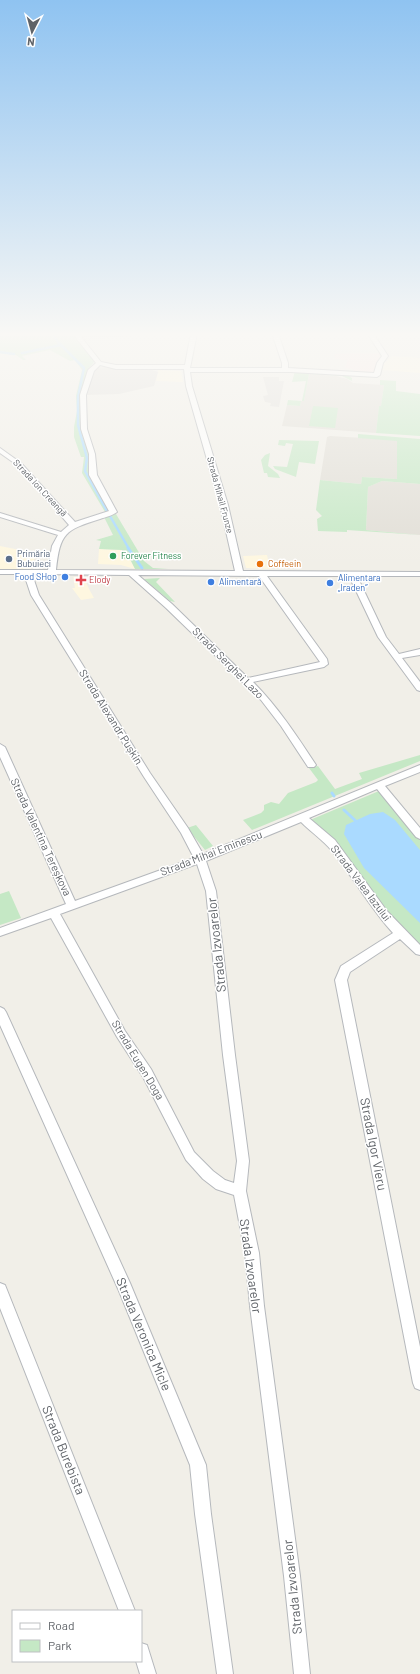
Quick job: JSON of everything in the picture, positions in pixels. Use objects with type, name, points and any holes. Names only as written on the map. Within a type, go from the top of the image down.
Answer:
[{"type":"street","points":[[73,525],[113,512],[93,475],[92,454],[84,429],[83,411]]},
{"type":"street","name":"Strada Mihail Frunze","points":[[196,411],[224,505],[240,574]]},
{"type":"street","name":"Strada Ion Creangă","points":[[0,450],[19,464],[73,525],[61,534],[55,545],[52,572]]},
{"type":"street","points":[[0,515],[61,534]]},
{"type":"street","points":[[0,572],[420,574]]},
{"type":"street","name":"Strada Alexandr Pușkin","points":[[27,572],[35,594],[146,774],[201,859]]},
{"type":"street","name":"Strada Serghei Lazo","points":[[131,573],[169,606],[264,698],[284,724],[311,765]]},
{"type":"street","points":[[247,681],[324,664],[324,661],[262,574]]},
{"type":"street","points":[[352,574],[373,620],[389,648],[420,688]]},
{"type":"street","points":[[397,657],[420,652]]},
{"type":"street","name":"Strada Valentina Tereșkova","points":[[0,747],[72,905]]},
{"type":"street","name":"Strada Mihai Eminescu","points":[[0,932],[201,859],[420,768]]},
{"type":"street","points":[[379,785],[420,835]]},
{"type":"street","name":"Strada Valea Iazului","points":[[302,817],[310,826],[331,842],[372,900],[400,934],[420,951]]},
{"type":"street","name":"Strada Izvoarelor","points":[[201,859],[211,891],[229,1055],[240,1128],[243,1161],[240,1191],[252,1253],[257,1306],[292,1576],[302,1674]]},
{"type":"street","name":"Strada Eugen Doga","points":[[53,912],[121,1034],[150,1080],[190,1156],[208,1175],[221,1185],[240,1191]]},
{"type":"street","name":"Strada Igor Vieru","points":[[400,934],[345,969],[341,980],[420,1383]]},
{"type":"street","name":"Strada Veronica Micle","points":[[0,1012],[122,1281],[198,1465],[203,1514],[225,1674]]},
{"type":"street","name":"Strada Burebista","points":[[0,1290],[127,1610]]},
{"type":"street","points":[[142,1654],[148,1674]]},
{"type":"shaded area","points":[[286,411],[378,411],[376,433],[282,426]]},
{"type":"shaded area","points":[[327,437],[397,440],[397,479],[362,477],[361,484],[320,480]]},
{"type":"shaded area","points":[[382,481],[420,484],[420,535],[366,530],[368,487]]},
{"type":"shaded area","points":[[0,546],[35,553],[36,555],[30,570],[0,569]]},
{"type":"shaded area","points":[[99,549],[122,550],[121,559],[130,559],[135,569],[121,565],[98,564]]},
{"type":"shaded area","points":[[267,555],[270,569],[246,568],[243,556]]},
{"type":"shaded area","points":[[83,576],[94,598],[81,600],[72,588],[75,588],[73,577]]},
{"type":"green space","points":[[77,411],[82,411],[83,437],[89,454],[91,474],[111,511],[105,512],[82,473],[84,457],[81,457],[74,437]]},
{"type":"green space","points":[[312,411],[338,411],[335,428],[309,426]]},
{"type":"green space","points":[[378,411],[420,411],[420,436],[376,433]]},
{"type":"green space","points":[[358,434],[420,439],[420,484],[382,481],[368,487],[366,530],[420,535],[347,530],[347,532],[318,531],[317,519],[322,516],[316,510],[320,480],[361,484],[362,477],[397,479],[397,441],[358,438]]},
{"type":"green space","points":[[279,440],[319,441],[315,464],[299,462],[296,477],[275,469],[273,466],[287,467],[293,444],[286,443],[285,446],[278,445]]},
{"type":"green space","points":[[270,453],[268,466],[278,474],[280,478],[268,477],[267,473],[264,473],[261,460],[265,455]]},
{"type":"green space","points":[[116,514],[144,561],[153,568],[168,569],[135,569],[130,559],[121,559],[122,550],[99,549],[101,541],[96,540],[113,535],[104,517]]},
{"type":"green space","points":[[160,578],[156,582],[175,602],[170,601],[144,579]]},
{"type":"green space","points":[[420,755],[420,761],[252,830],[243,820],[261,813],[264,810],[264,805],[271,802],[279,804],[288,793],[316,782],[318,780],[309,768],[318,766],[335,789],[362,779],[359,773]]},
{"type":"green space","points":[[379,791],[420,840],[420,946],[403,931],[337,844],[310,820]]},
{"type":"green space","points":[[196,825],[213,846],[205,850],[187,828]]},
{"type":"green space","points":[[9,891],[21,918],[0,925],[0,894]]},
{"type":"water","points":[[383,812],[395,820],[420,850],[420,923],[364,868],[344,834],[346,825],[370,814]]},
{"type":"waterway","points":[[78,411],[78,425],[87,458],[85,471],[107,511]]},
{"type":"waterway","points":[[110,516],[129,549]]},
{"type":"waterway","points":[[128,548],[142,568]]},
{"type":"waterway","points":[[344,810],[359,824]]},
{"type":"place","name":"Forever Fitness","points":[[113,556]]},
{"type":"place","name":"Primăria Bubuieci","points":[[9,559]]},
{"type":"place","name":"Coffeein","points":[[260,564]]},
{"type":"place","name":"Food SHop","points":[[65,577]]},
{"type":"place","name":"Elody","points":[[81,580]]},
{"type":"place","name":"Alimentară","points":[[211,582]]},
{"type":"place","name":"Alimentara „Iraden”","points":[[330,583]]}]
